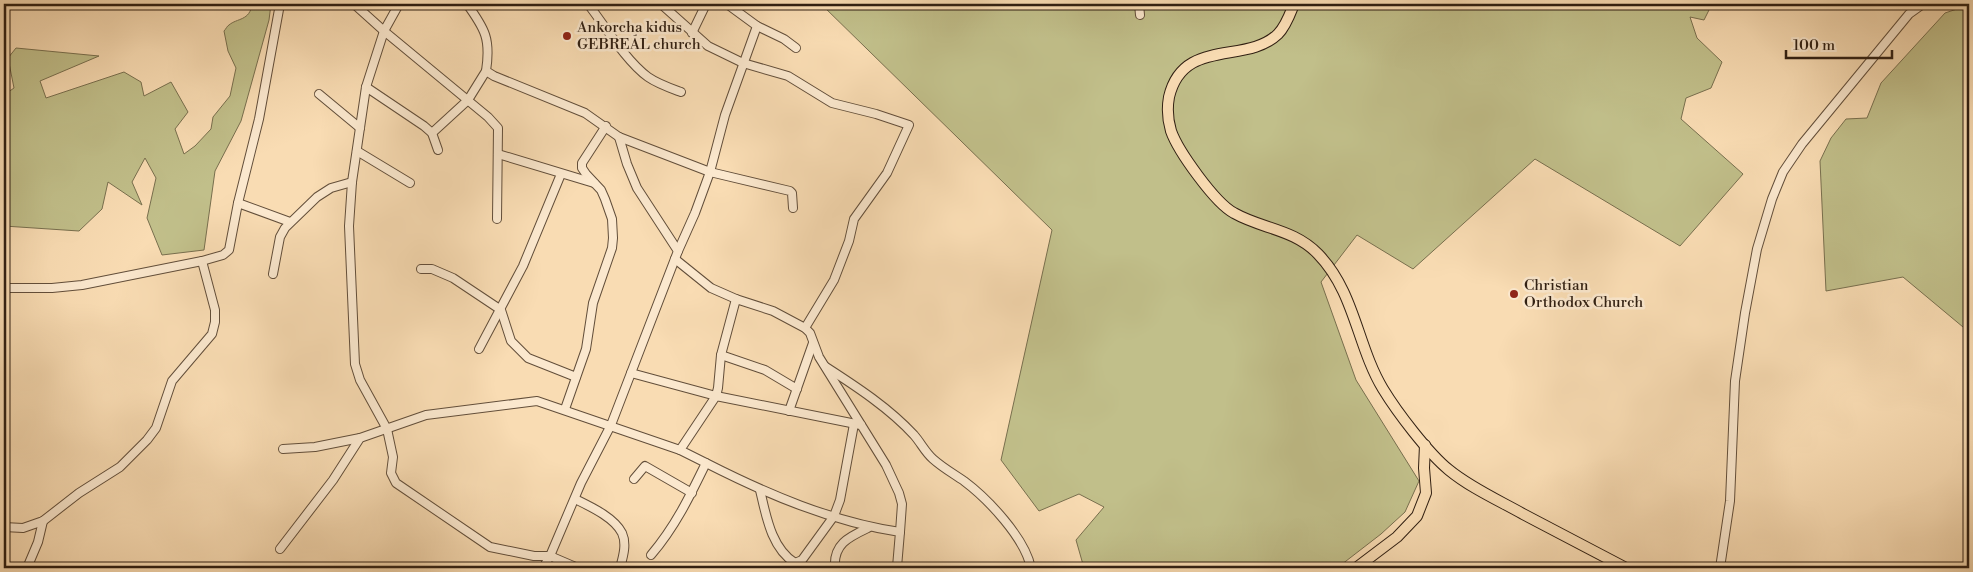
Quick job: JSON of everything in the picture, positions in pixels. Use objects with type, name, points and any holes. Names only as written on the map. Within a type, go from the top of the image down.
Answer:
[{"type":"main road","points":[[1294,4],[1280,33],[1270,40],[1244,49],[1198,59],[1186,68],[1173,86],[1169,97],[1168,117],[1175,141],[1220,203],[1231,212],[1244,218],[1284,231],[1317,252],[1334,272],[1344,289],[1362,342],[1383,389],[1425,445],[1447,469],[1480,491],[1626,568]]},
{"type":"main road","points":[[1356,568],[1397,537],[1417,516],[1426,493],[1425,445]]},
{"type":"street","points":[[4,288],[52,288],[82,284],[202,261],[214,258],[229,250],[238,203],[259,119],[280,4]]},
{"type":"street","points":[[354,4],[488,117],[498,128],[496,219]]},
{"type":"street","points":[[399,4],[384,31],[366,87],[352,182],[349,226],[355,364],[360,380],[387,429],[393,457],[391,473],[396,483],[490,547],[534,556],[550,556],[578,568]]},
{"type":"street","points":[[432,133],[468,100],[486,71],[488,47],[485,33],[467,4]]},
{"type":"street","points":[[588,4],[633,63],[658,83],[681,92]]},
{"type":"street","points":[[661,4],[708,46],[743,63],[788,76],[832,103],[876,114],[909,125],[887,173],[854,219],[849,242],[834,280],[805,328]]},
{"type":"street","points":[[692,33],[706,4]]},
{"type":"street","points":[[726,4],[757,26],[777,35],[796,48]]},
{"type":"street","points":[[1139,4],[1140,15]]},
{"type":"street","points":[[1720,568],[1730,501],[1735,381],[1744,313],[1757,249],[1772,199],[1783,172],[1802,144],[1909,14],[1923,4]]},
{"type":"street","points":[[542,568],[550,556],[574,499],[611,425],[678,251],[695,213],[710,172],[725,115],[757,26]]},
{"type":"street","points":[[486,71],[585,113],[619,137],[710,172],[790,190],[793,196],[793,208]]},
{"type":"street","points":[[366,87],[412,116],[432,133],[438,150]]},
{"type":"street","points":[[319,94],[360,128]]},
{"type":"street","points":[[565,409],[586,349],[593,303],[612,248],[612,219],[607,204],[601,190],[582,168],[582,163],[606,126]]},
{"type":"street","points":[[619,137],[637,188],[678,251]]},
{"type":"street","points":[[357,151],[410,183]]},
{"type":"street","points":[[498,154],[594,183]]},
{"type":"street","points":[[480,349],[523,266],[561,174]]},
{"type":"street","points":[[273,274],[280,236],[290,222],[317,197],[331,188],[352,182]]},
{"type":"street","points":[[238,203],[290,222]]},
{"type":"street","points":[[675,259],[711,288],[736,299],[773,311],[805,328],[810,333],[813,344],[825,366],[858,424],[886,465],[899,493],[902,504],[897,567]]},
{"type":"street","points":[[4,527],[23,528],[43,521],[79,493],[120,467],[147,440],[156,428],[172,381],[212,334],[215,310],[202,261]]},
{"type":"street","points":[[421,269],[432,269],[453,278],[501,310],[511,341],[528,358],[576,377]]},
{"type":"street","points":[[680,450],[716,396],[720,355],[736,299]]},
{"type":"street","points":[[789,411],[813,344]]},
{"type":"street","points":[[720,355],[765,370],[797,389]]},
{"type":"street","points":[[825,366],[854,384],[890,413],[914,435],[928,454],[965,482],[996,510],[1020,544],[1031,568]]},
{"type":"street","points":[[631,373],[716,396],[858,424]]},
{"type":"street","points":[[283,449],[315,447],[360,438],[426,416],[537,401],[565,409],[680,450],[760,490],[868,528],[900,532]]},
{"type":"street","points":[[760,490],[771,533],[794,567],[802,560],[834,516],[840,500],[858,424]]},
{"type":"street","points":[[280,549],[333,480],[360,438]]},
{"type":"street","points":[[651,555],[667,537],[692,493],[706,463]]},
{"type":"street","points":[[634,479],[646,466],[692,493]]},
{"type":"street","points":[[574,499],[602,512],[622,533],[624,554],[620,568]]},
{"type":"street","points":[[26,568],[38,542],[43,521]]},
{"type":"street","points":[[835,568],[839,546],[848,537],[868,528]]},
{"type":"shaded area","points":[[252,4],[271,4],[269,20],[241,121],[215,171],[204,250],[162,255],[147,218],[156,178],[145,158],[132,182],[142,205],[108,182],[102,209],[79,231],[4,226],[4,95],[14,88],[8,58],[16,48],[99,56],[40,81],[46,98],[124,72],[141,82],[144,96],[171,82],[188,112],[175,129],[184,154],[195,146],[211,129],[213,117],[230,96],[236,68],[228,51],[224,31],[232,23],[246,16]]},
{"type":"shaded area","points":[[821,4],[1712,4],[1704,20],[1690,17],[1697,38],[1722,62],[1711,88],[1686,98],[1681,119],[1743,174],[1680,246],[1535,159],[1413,269],[1357,235],[1321,282],[1356,380],[1419,481],[1405,512],[1381,534],[1337,568],[1084,568],[1076,540],[1104,507],[1079,494],[1039,511],[1001,460],[1052,230]]},
{"type":"shaded area","points":[[1969,5],[1969,332],[1903,277],[1826,291],[1820,161],[1831,138],[1846,119],[1867,118],[1881,83],[1945,13]]},
{"type":"place","name":"Ankorcha kidus GEBREÁL church","points":[[567,36]]},
{"type":"place","name":"Christian Orthodox Church","points":[[1514,294]]}]
